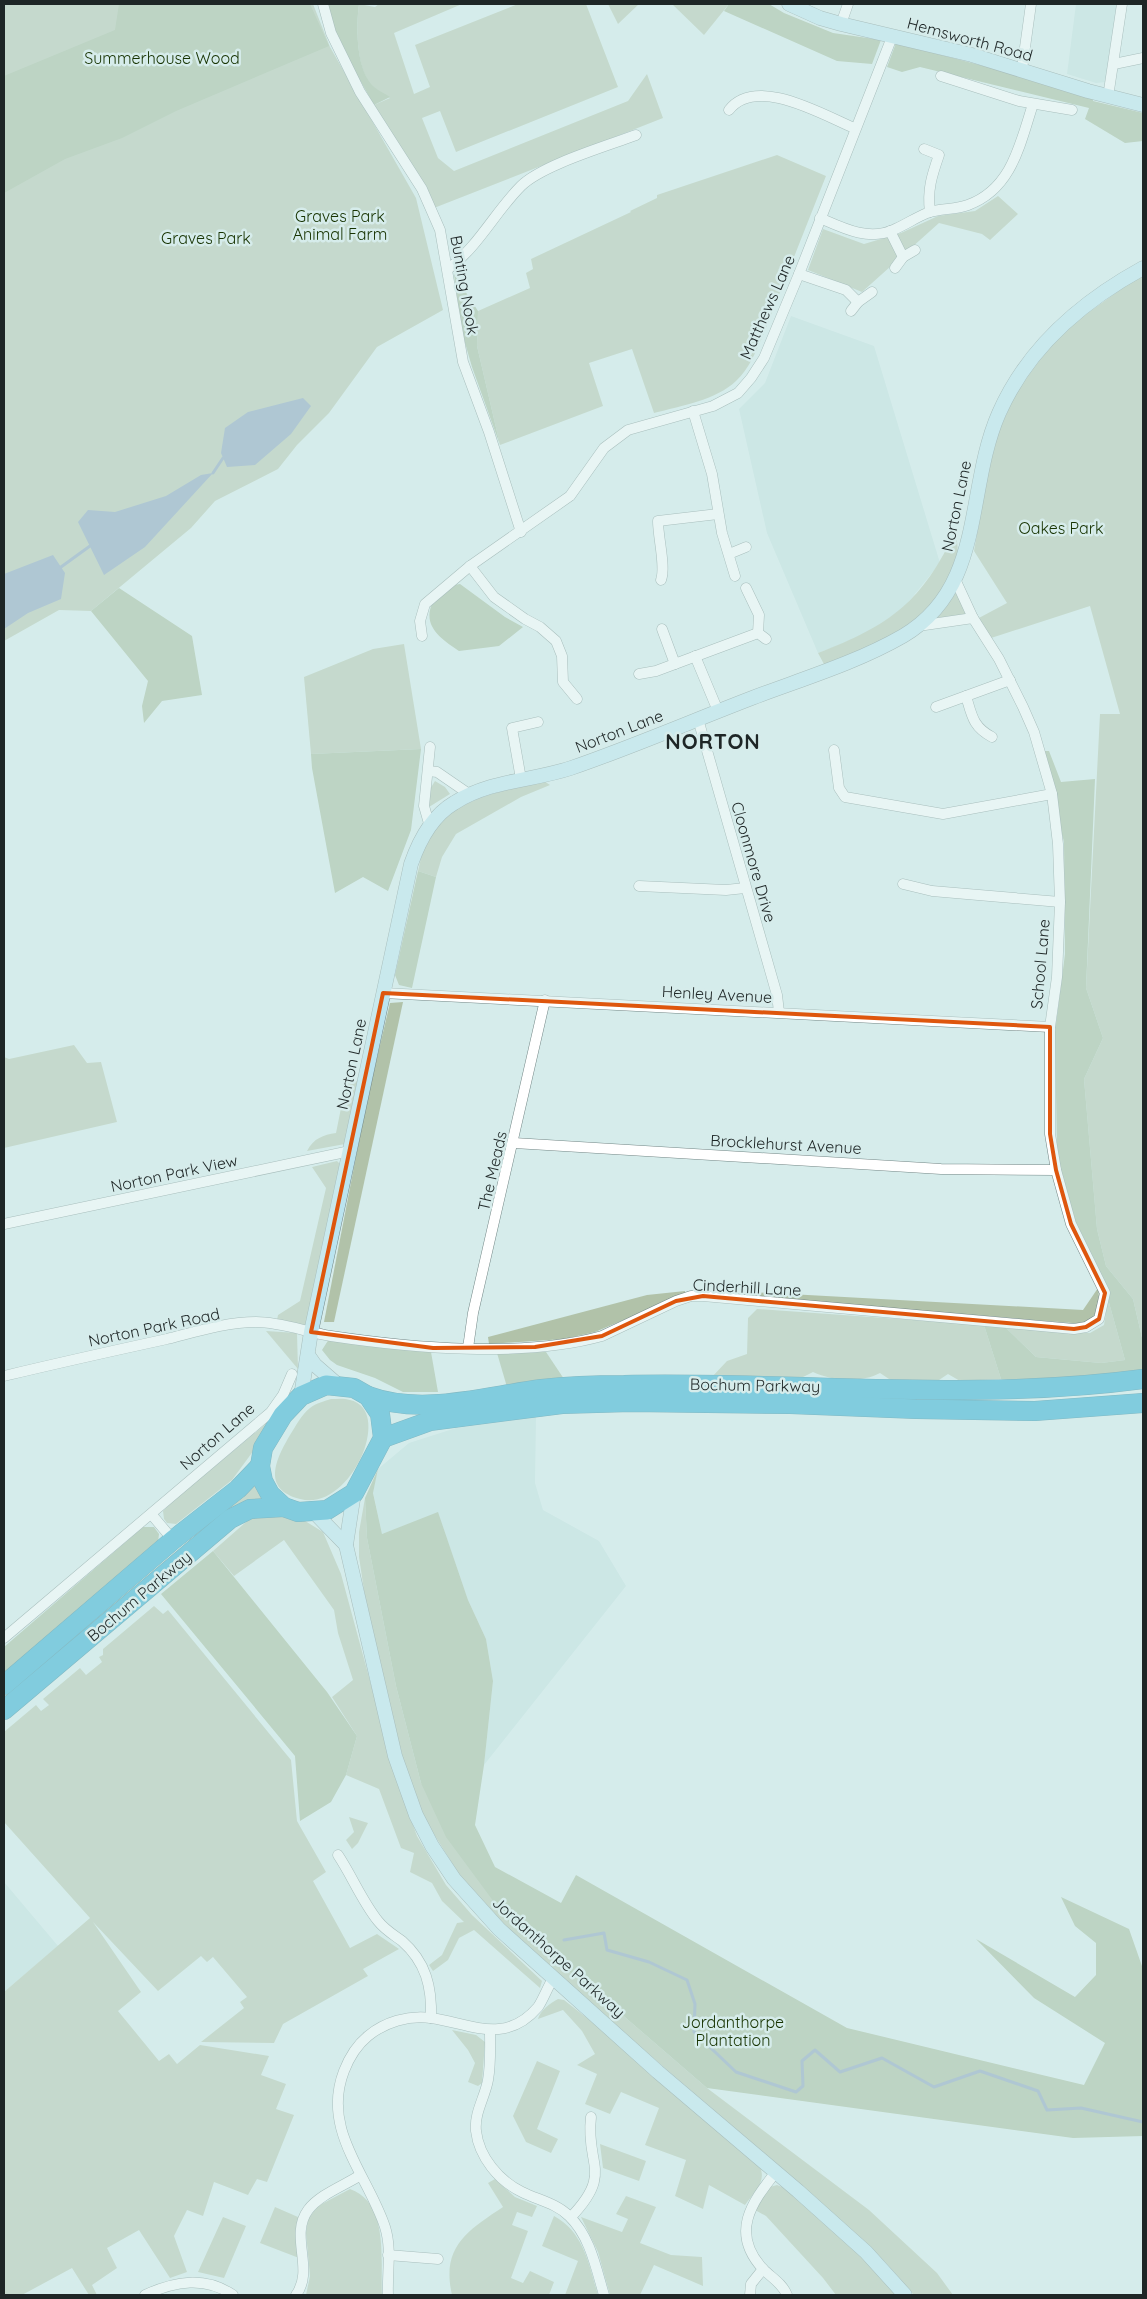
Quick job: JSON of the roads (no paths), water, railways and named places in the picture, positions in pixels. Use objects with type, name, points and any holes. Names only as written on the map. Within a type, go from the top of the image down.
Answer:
[{"type":"highway","name":"Bochum Parkway","points":[[368,1396],[387,1403],[427,1404],[545,1388],[622,1384],[770,1384],[1023,1390],[1143,1379]]},
{"type":"highway","points":[[326,1385],[354,1388],[368,1396],[380,1414],[383,1438],[354,1494],[333,1507],[314,1512],[298,1512],[284,1508],[270,1494],[263,1481],[260,1466],[263,1448],[268,1438],[284,1414],[301,1396],[326,1385]]},
{"type":"highway","name":"Bochum Parkway","points":[[383,1438],[430,1421],[562,1404],[631,1402],[790,1404],[1036,1411],[1143,1403]]},
{"type":"highway","name":"Bochum Parkway","points":[[4,1685],[173,1540],[238,1489],[260,1466]]},
{"type":"highway","name":"Bochum Parkway","points":[[4,1710],[230,1519],[250,1509],[284,1508]]},
{"type":"street","name":"Bunting Nook","points":[[322,4],[331,33],[360,92],[422,189],[440,230],[448,269],[454,320],[463,362],[489,432],[521,532]]},
{"type":"street","name":"Hemsworth Road","points":[[789,4],[820,18],[841,24],[1022,69],[1108,97],[1143,105]]},
{"type":"street","points":[[841,24],[848,4]]},
{"type":"street","points":[[1022,69],[1031,4]]},
{"type":"street","points":[[1108,97],[1122,4]]},
{"type":"street","name":"Matthews Lane","points":[[422,636],[420,620],[425,604],[470,566],[570,496],[604,448],[616,437],[628,430],[713,406],[738,393],[751,378],[764,358],[799,274],[854,128],[892,37]]},
{"type":"street","points":[[1114,64],[1143,58]]},
{"type":"street","points":[[941,76],[1033,104],[1072,110]]},
{"type":"street","points":[[729,110],[739,101],[770,95],[854,128]]},
{"type":"street","points":[[820,218],[851,231],[871,235],[890,231],[930,212],[966,206],[982,199],[996,190],[1016,159],[1033,104]]},
{"type":"street","points":[[448,269],[468,252],[508,200],[532,177],[636,135]]},
{"type":"street","points":[[924,149],[939,155],[930,181],[928,195],[930,212]]},
{"type":"street","points":[[890,231],[903,257]]},
{"type":"street","points":[[895,268],[903,257],[915,250]]},
{"type":"street","name":"Norton Lane","points":[[301,1396],[311,1332],[411,864],[418,845],[430,827],[442,812],[468,794],[521,779],[568,769],[862,655],[918,626],[944,601],[955,579],[969,543],[980,473],[989,441],[1010,392],[1042,344],[1064,322],[1098,295],[1143,268]]},
{"type":"street","points":[[799,274],[846,290],[858,302]]},
{"type":"street","points":[[851,310],[858,302],[872,292]]},
{"type":"street","points":[[693,412],[712,474],[718,514],[735,576]]},
{"type":"street","points":[[661,580],[664,568],[660,555],[658,521],[718,514]]},
{"type":"street","points":[[730,554],[746,548]]},
{"type":"street","points":[[470,566],[494,597],[540,627],[556,641],[562,656],[563,682],[577,699]]},
{"type":"street","name":"School Lane","points":[[955,579],[973,618],[1010,680],[1034,732],[1052,794],[1058,844],[1060,902],[1057,977],[1050,1027],[1050,1134],[1056,1170],[1072,1224],[1105,1293],[1099,1319]]},
{"type":"street","points":[[639,674],[656,671],[695,656],[762,636],[759,615],[746,588]]},
{"type":"street","points":[[918,626],[973,618]]},
{"type":"street","points":[[662,629],[675,664]]},
{"type":"street","points":[[695,656],[718,711]]},
{"type":"street","points":[[936,707],[1010,680]]},
{"type":"street","points":[[966,696],[975,724],[980,730],[992,737]]},
{"type":"street","name":"Cloonmore Drive","points":[[698,719],[777,995],[779,1012]]},
{"type":"street","points":[[521,779],[512,728],[538,722]]},
{"type":"street","points":[[430,747],[424,806],[430,827]]},
{"type":"street","points":[[834,750],[839,788],[845,797],[943,814],[1052,794]]},
{"type":"street","points":[[429,771],[437,772],[468,794]]},
{"type":"street","points":[[903,884],[932,891],[1060,902]]},
{"type":"street","points":[[639,886],[726,890],[745,888]]},
{"type":"street","name":"Henley Avenue","points":[[383,992],[1050,1027]]},
{"type":"street","name":"The Meads","points":[[468,1348],[473,1313],[514,1143],[544,1000]]},
{"type":"street","name":"Brocklehurst Avenue","points":[[514,1143],[942,1169],[1056,1170]]},
{"type":"street","name":"Norton Park View","points":[[4,1224],[350,1151]]},
{"type":"street","name":"Cinderhill Lane","points":[[311,1332],[423,1346],[468,1348],[535,1347],[588,1340],[602,1336],[691,1296],[1074,1329],[1086,1327],[1099,1319]]},
{"type":"street","name":"Norton Park Road","points":[[4,1376],[243,1323],[274,1323],[311,1332]]},
{"type":"street","points":[[308,1355],[315,1365],[338,1385]]},
{"type":"street","name":"Norton Lane","points":[[4,1638],[152,1515],[271,1412],[283,1395],[292,1374]]},
{"type":"street","name":"Jordanthorpe Parkway","points":[[354,1494],[346,1545],[395,1756],[416,1815],[442,1862],[468,1897],[499,1929],[658,2072],[776,2172],[866,2252],[905,2295]]},
{"type":"street","points":[[314,1512],[346,1545]]},
{"type":"street","points":[[152,1515],[173,1540]]},
{"type":"street","points":[[338,1855],[377,1921],[412,1950],[423,1967],[431,1991],[431,2018]]},
{"type":"street","points":[[388,2295],[386,2230],[359,2176],[343,2137],[338,2112],[338,2095],[348,2061],[366,2037],[390,2022],[404,2019],[431,2018],[475,2029],[490,2030],[514,2024],[526,2017],[538,2006],[545,1990],[554,1977]]},
{"type":"street","points":[[490,2030],[488,2079],[476,2121],[476,2133],[487,2160],[494,2171],[508,2184],[522,2192],[554,2204],[571,2217],[586,2239],[604,2295]]},
{"type":"street","points":[[571,2217],[589,2195],[594,2184],[595,2161],[591,2140],[591,2118]]},
{"type":"street","points":[[776,2172],[754,2202],[747,2222],[746,2235],[763,2269],[779,2283],[787,2295]]},
{"type":"street","points":[[296,2295],[301,2288],[304,2276],[300,2233],[303,2219],[315,2203],[359,2176]]},
{"type":"street","points":[[388,2255],[438,2259]]},
{"type":"street","points":[[750,2295],[751,2284],[763,2269]]},
{"type":"street","points":[[145,2295],[172,2286],[201,2281],[213,2284],[233,2295]]},
{"type":"water","points":[[303,398],[311,406],[291,434],[255,465],[227,467],[221,453],[225,428],[248,412]]},
{"type":"water","points":[[213,473],[145,547],[104,575],[78,522],[88,510],[115,512],[166,496],[201,475]]},
{"type":"water","points":[[53,555],[65,573],[61,599],[28,613],[4,629],[4,574]]},
{"type":"waterway","points":[[213,473],[223,458]]},
{"type":"waterway","points":[[61,567],[90,546]]},
{"type":"waterway","points":[[564,1940],[604,1933],[607,1950],[649,1962],[687,1980],[695,2004],[694,2032],[736,2072],[796,2092],[803,2086],[802,2061],[815,2050],[840,2072],[882,2058],[934,2087],[980,2071],[1038,2091],[1047,2110],[1081,2108],[1143,2122]]},
{"type":"district","name":"NORTON","points":[[713,741]]},
{"type":"park label","name":"Summerhouse Wood","points":[[162,58]]},
{"type":"park label","name":"Graves Park Animal Farm","points":[[340,225]]},
{"type":"park label","name":"Graves Park","points":[[206,238]]},
{"type":"park label","name":"Oakes Park","points":[[1061,528]]},
{"type":"park label","name":"Jordanthorpe Plantation","points":[[733,2031]]}]
